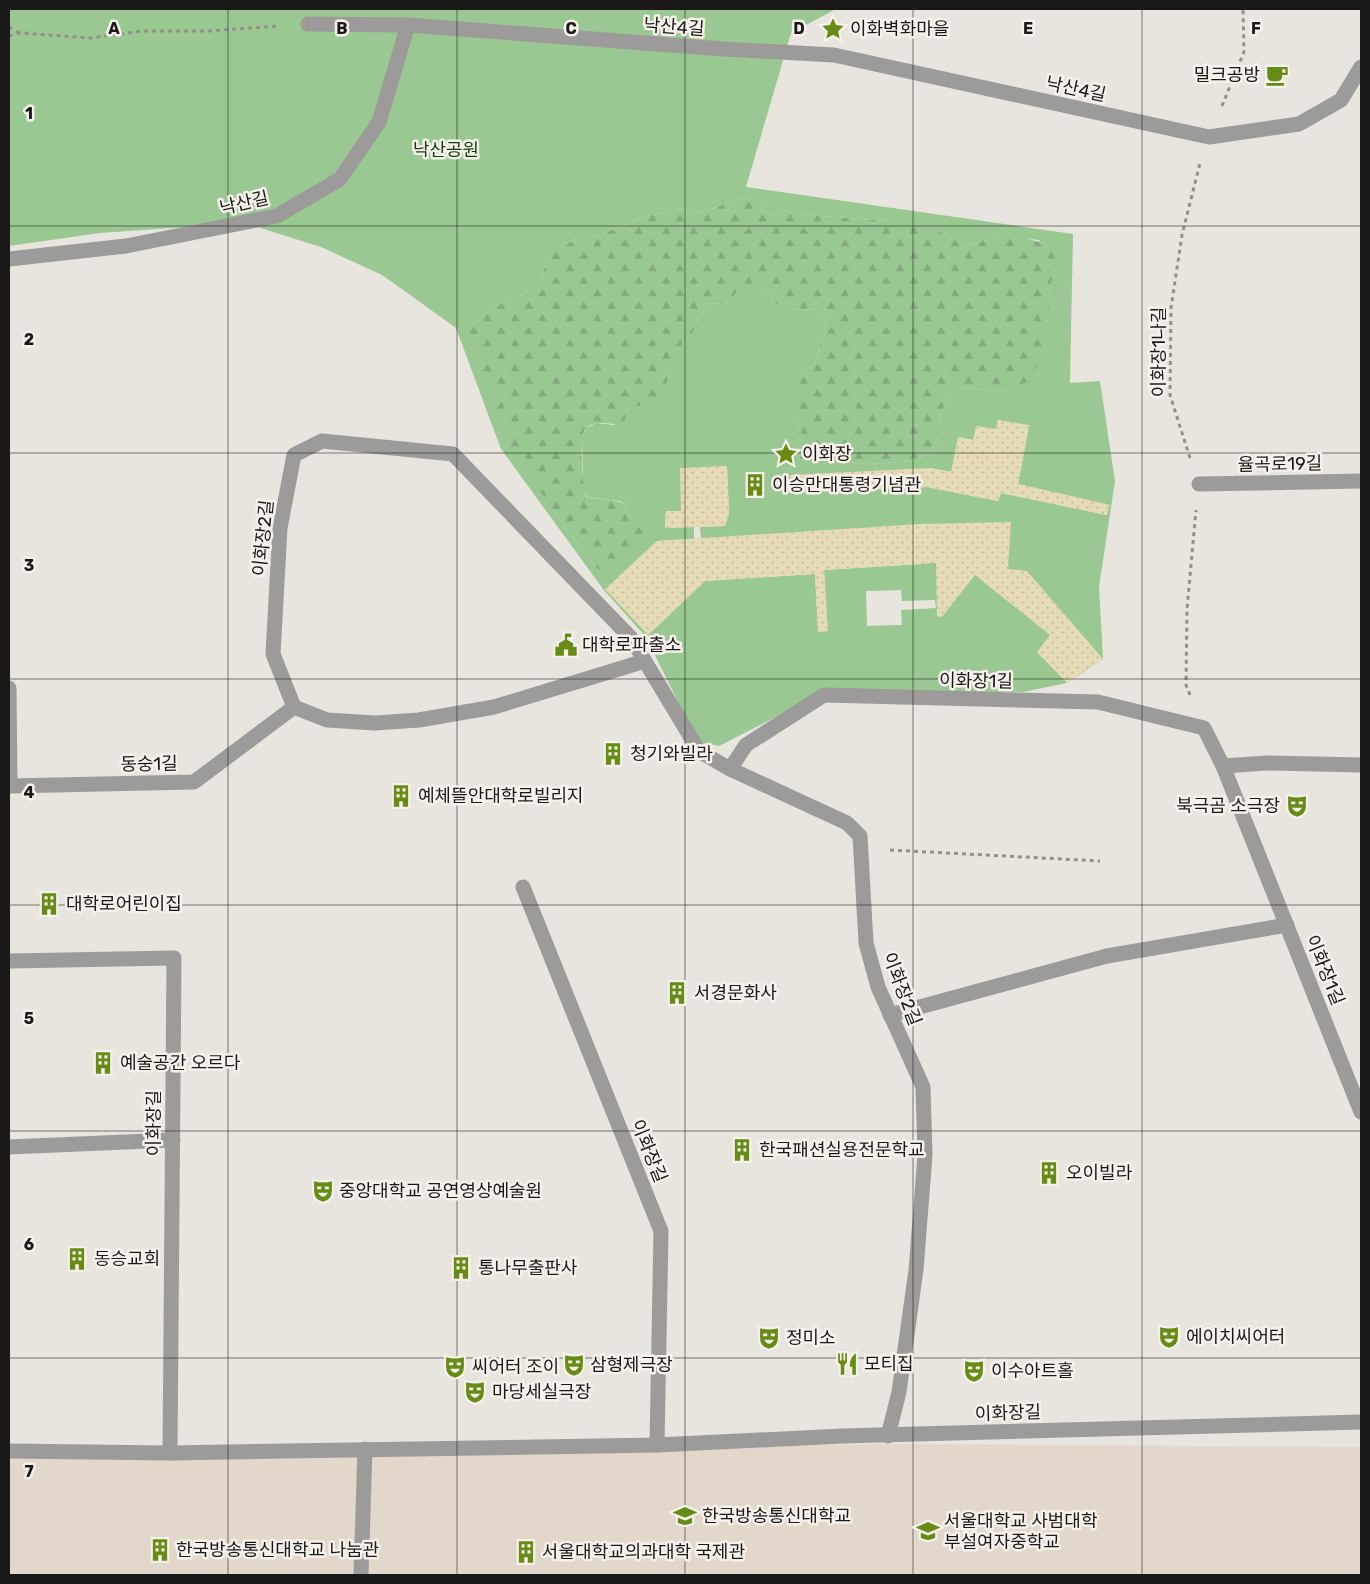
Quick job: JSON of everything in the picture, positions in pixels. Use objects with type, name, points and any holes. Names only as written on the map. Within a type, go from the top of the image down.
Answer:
[{"type":"street","name":"낙산4길","points":[[308,24],[408,25],[723,49],[834,55],[1210,137]]},
{"type":"street","name":"낙산길","points":[[9,259],[126,246],[277,216],[340,179],[379,122],[408,25]]},
{"type":"street","points":[[1210,137],[1299,124],[1341,100],[1361,67]]},
{"type":"street","name":"이화장2길","points":[[294,707],[274,654],[280,528],[294,455],[322,441],[453,454],[631,638],[699,751],[730,769],[847,824],[860,836],[866,943],[878,987],[923,1087],[925,1155],[916,1270],[899,1392],[888,1436]]},
{"type":"street","name":"율곡로19길","points":[[1199,484],[1361,481]]},
{"type":"street","points":[[294,707],[327,720],[375,723],[419,720],[494,707],[645,661]]},
{"type":"street","points":[[9,688],[9,786]]},
{"type":"street","name":"이화장1길","points":[[730,769],[746,746],[824,695],[1098,702],[1204,728],[1223,766],[1361,1112]]},
{"type":"street","name":"동숭1길","points":[[9,786],[194,782],[294,707]]},
{"type":"street","points":[[1223,766],[1267,763],[1361,766]]},
{"type":"street","name":"이화장길","points":[[523,887],[661,1231],[657,1444]]},
{"type":"street","name":"이화장1길","points":[[890,1015],[1107,956],[1287,925]]},
{"type":"street","name":"이화장길","points":[[9,961],[174,958],[170,1453]]},
{"type":"street","points":[[9,1147],[172,1140]]},
{"type":"street","name":"이화장길","points":[[9,1451],[170,1453],[657,1444],[1361,1422]]},
{"type":"street","points":[[361,1575],[364,1449]]},
{"type":"path","name":"이화장1나길","points":[[1204,728],[1186,685],[1187,609],[1199,484],[1170,395],[1171,308],[1182,235],[1196,175],[1244,52],[1243,9]]},
{"type":"path","points":[[9,36],[20,33],[91,38],[142,31],[207,31],[308,24]]},
{"type":"path","points":[[9,27],[20,33]]},
{"type":"path","points":[[862,853],[884,850],[1100,861]]},
{"type":"shaded area","name":"한국방송통신대학교","points":[[878,1444],[1361,1447],[1361,1575],[9,1575],[9,1454],[170,1456]]},
{"type":"green space","name":"낙산공원","points":[[9,9],[836,9],[791,33],[746,187],[1073,234],[1070,383],[1100,381],[1115,481],[1099,587],[1103,659],[1067,683],[1023,692],[827,691],[719,746],[698,742],[646,637],[603,589],[501,449],[456,328],[406,292],[382,275],[321,247],[244,223],[100,233],[9,246]],"holes":[[[748,198],[764,202],[777,210],[797,214],[887,221],[946,235],[965,246],[1000,236],[1039,240],[1057,268],[1050,285],[1049,298],[1006,392],[964,388],[952,392],[942,411],[938,438],[929,452],[912,461],[871,464],[849,462],[803,464],[795,449],[801,433],[797,423],[799,378],[815,364],[826,323],[819,310],[787,309],[774,303],[760,283],[741,287],[726,303],[709,304],[699,317],[691,336],[672,354],[672,368],[628,409],[626,418],[613,425],[596,423],[586,428],[582,437],[583,488],[587,497],[620,501],[626,505],[629,518],[596,568],[555,513],[467,329],[493,308],[525,294],[541,279],[545,265],[566,244],[581,237],[593,237],[650,215],[679,209],[696,214]],[[998,420],[1029,426],[1018,484],[1109,505],[1107,515],[1001,493],[998,501],[927,487],[791,493],[930,468],[952,472],[959,437],[973,440],[996,429]],[[727,466],[729,514],[725,526],[700,527],[701,539],[918,525],[921,564],[824,570],[827,631],[818,632],[815,574],[705,581],[648,635],[657,541],[694,539],[694,527],[665,528],[666,511],[681,511]],[[901,590],[902,601],[935,600],[936,608],[901,610],[902,625],[867,626],[866,591]]]},
{"type":"green space","points":[[749,198],[764,202],[777,210],[797,214],[924,226],[946,235],[965,246],[1000,236],[1021,237],[1051,245],[1057,255],[1057,268],[1050,285],[1048,329],[1044,356],[1027,382],[1006,392],[964,388],[952,392],[942,411],[938,438],[929,452],[912,461],[803,465],[795,449],[801,433],[797,423],[794,399],[799,378],[815,364],[826,323],[819,310],[787,309],[774,303],[759,283],[741,288],[726,303],[709,304],[699,317],[691,336],[672,354],[672,368],[663,392],[640,406],[633,406],[628,409],[626,418],[620,424],[598,423],[586,428],[582,441],[582,450],[586,497],[622,503],[626,505],[629,518],[643,525],[642,540],[631,559],[619,568],[612,570],[596,568],[555,513],[509,445],[467,329],[493,308],[525,294],[541,279],[545,265],[554,253],[566,244],[581,237],[593,237],[650,215],[679,209],[696,214]]},
{"type":"sand","points":[[998,420],[1029,425],[1018,484],[1110,505],[1106,515],[1001,493],[998,501],[927,487],[791,493],[790,475],[930,468],[951,472],[958,437],[973,440],[976,426],[996,429]]},
{"type":"sand","points":[[727,466],[729,514],[725,526],[665,528],[666,511],[681,511],[680,468]]},
{"type":"sand","points":[[1011,522],[1008,569],[1027,571],[1103,659],[1067,683],[1037,652],[1050,635],[975,575],[942,617],[937,616],[936,563],[824,570],[828,631],[818,632],[815,574],[705,581],[648,635],[605,589],[657,541],[919,524]]},
{"type":"place","name":"이화벽화마을","points":[[833,29]]},
{"type":"place","name":"밀크공방","points":[[1277,75]]},
{"type":"place","name":"이화장","points":[[786,454]]},
{"type":"place","name":"이승만대통령기념관","points":[[755,485]]},
{"type":"place","name":"대학로파출소","points":[[566,645]]},
{"type":"place","name":"청기와빌라","points":[[613,754]]},
{"type":"place","name":"예체뜰안대학로빌리지","points":[[401,796]]},
{"type":"place","name":"북극곰 소극장","points":[[1297,806]]},
{"type":"place","name":"대학로어린이집","points":[[49,904]]},
{"type":"place","name":"서경문화사","points":[[677,993]]},
{"type":"place","name":"예술공간 오르다","points":[[103,1063]]},
{"type":"place","name":"한국패션실용전문학교","points":[[742,1150]]},
{"type":"place","name":"오이빌라","points":[[1049,1173]]},
{"type":"place","name":"중앙대학교 공연영상예술원","points":[[323,1191]]},
{"type":"place","name":"동승교회","points":[[77,1259]]},
{"type":"place","name":"통나무출판사","points":[[461,1268]]},
{"type":"place","name":"에이치씨어터","points":[[1169,1337]]},
{"type":"place","name":"정미소","points":[[769,1338]]},
{"type":"place","name":"모티집","points":[[847,1364]]},
{"type":"place","name":"삼형제극장","points":[[574,1365]]},
{"type":"place","name":"씨어터 조이","points":[[455,1367]]},
{"type":"place","name":"이수아트홀","points":[[974,1371]]},
{"type":"place","name":"마당세실극장","points":[[475,1392]]},
{"type":"place","name":"한국방송통신대학교","points":[[685,1516]]},
{"type":"place","name":"서울대학교 사범대학 부설여자중학교","points":[[928,1531]]},
{"type":"place","name":"한국방송통신대학교 나눔관","points":[[160,1550]]},
{"type":"place","name":"서울대학교의과대학 국제관","points":[[526,1552]]}]
